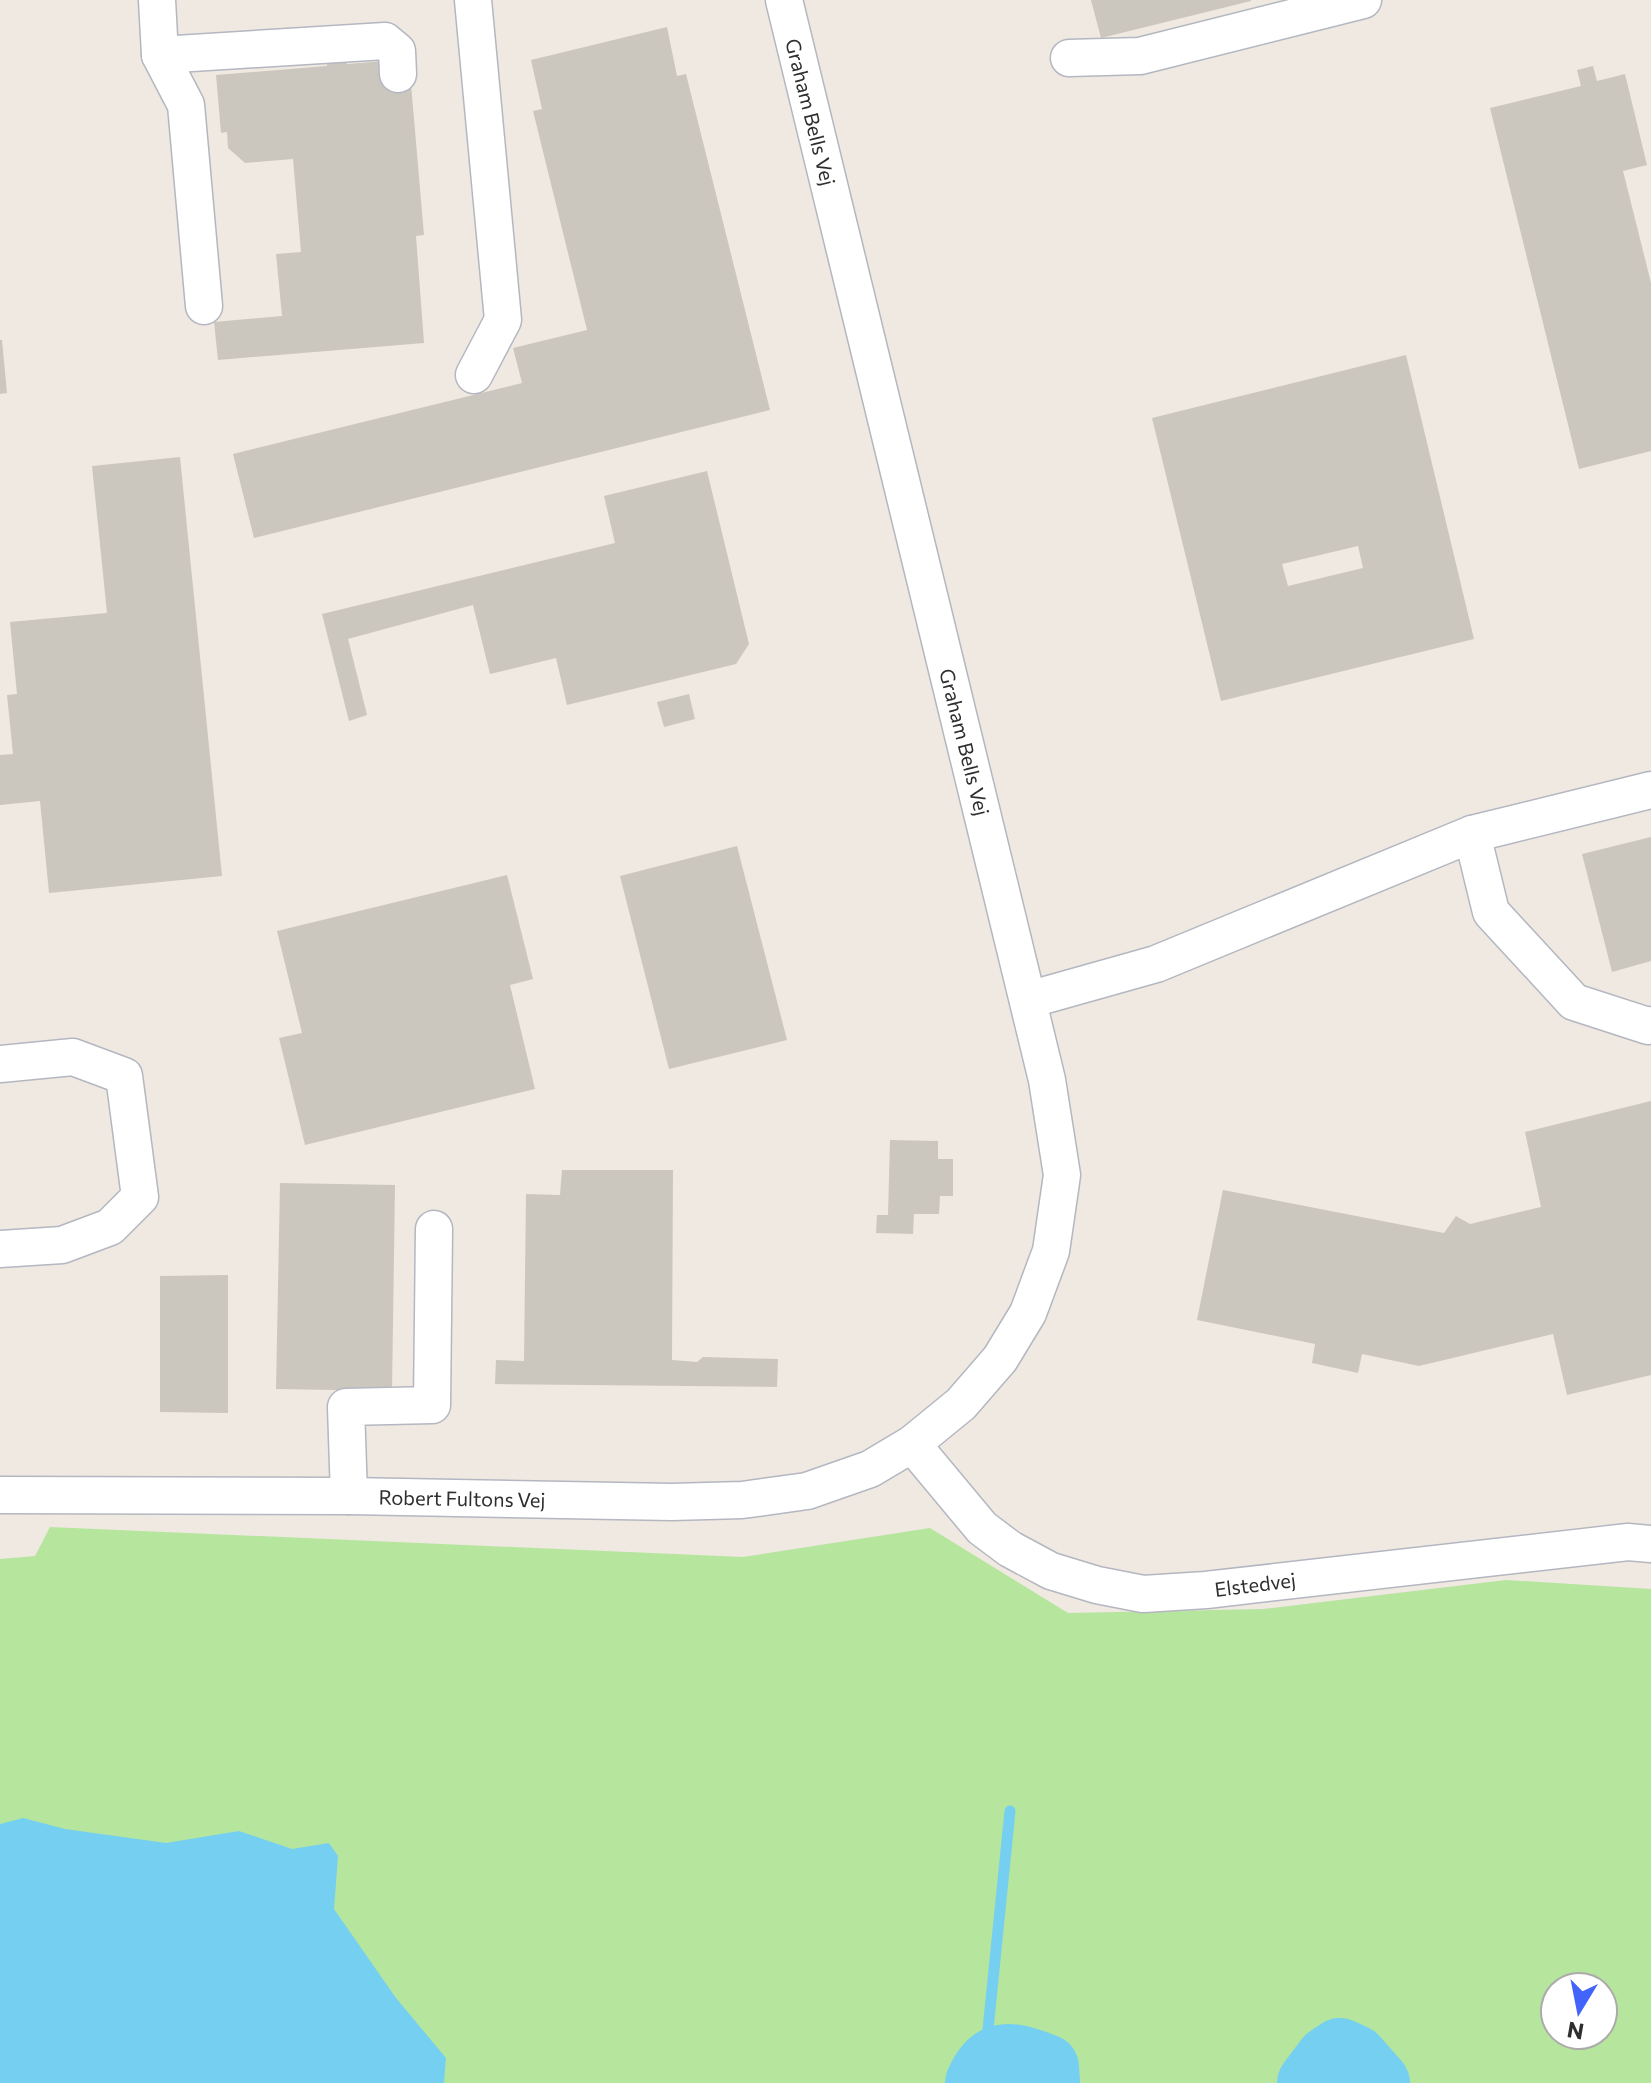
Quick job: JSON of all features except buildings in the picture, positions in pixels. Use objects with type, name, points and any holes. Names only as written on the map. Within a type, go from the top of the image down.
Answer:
[{"type":"street","points":[[157,0],[160,55],[186,105],[204,306]]},
{"type":"street","points":[[473,0],[503,320],[474,375]]},
{"type":"street","name":"Graham Bells Vej","points":[[784,0],[1047,1080],[1062,1175],[1051,1251],[1028,1313],[1000,1359],[961,1404],[912,1444]]},
{"type":"street","points":[[1069,58],[1140,56],[1363,0]]},
{"type":"street","points":[[160,55],[385,41],[397,51],[398,74]]},
{"type":"street","points":[[1028,1000],[1156,964],[1472,834],[1651,790]]},
{"type":"street","points":[[1472,834],[1491,912],[1574,1002],[1651,1025]]},
{"type":"street","points":[[0,1064],[73,1057],[124,1076],[140,1197],[110,1227],[62,1245],[0,1249]]},
{"type":"street","points":[[349,1496],[346,1407],[432,1405],[434,1229]]},
{"type":"street","name":"Robert Fultons Vej","points":[[0,1495],[349,1496],[672,1502],[742,1500],[807,1491],[870,1469],[912,1444]]},
{"type":"street","name":"Elstedvej","points":[[912,1444],[982,1528],[1010,1549],[1051,1571],[1097,1585],[1143,1594],[1206,1590],[1628,1542],[1651,1544]]},
{"type":"green space","points":[[50,1527],[743,1557],[930,1528],[1068,1613],[1263,1609],[1506,1580],[1651,1589],[1651,2083],[0,2083],[0,1559],[35,1556]]},
{"type":"water","points":[[23,1818],[65,1829],[166,1843],[239,1831],[292,1849],[329,1843],[338,1856],[334,1909],[396,1998],[446,2058],[444,2083],[0,2083],[0,1824]]},
{"type":"waterway","points":[[984,2069],[1010,1811]]},
{"type":"waterway","points":[[1310,2083],[1328,2059],[1340,2051],[1355,2058],[1377,2083]]},
{"type":"waterway","points":[[978,2083],[991,2063],[1006,2057],[1046,2067],[1047,2083]]}]
